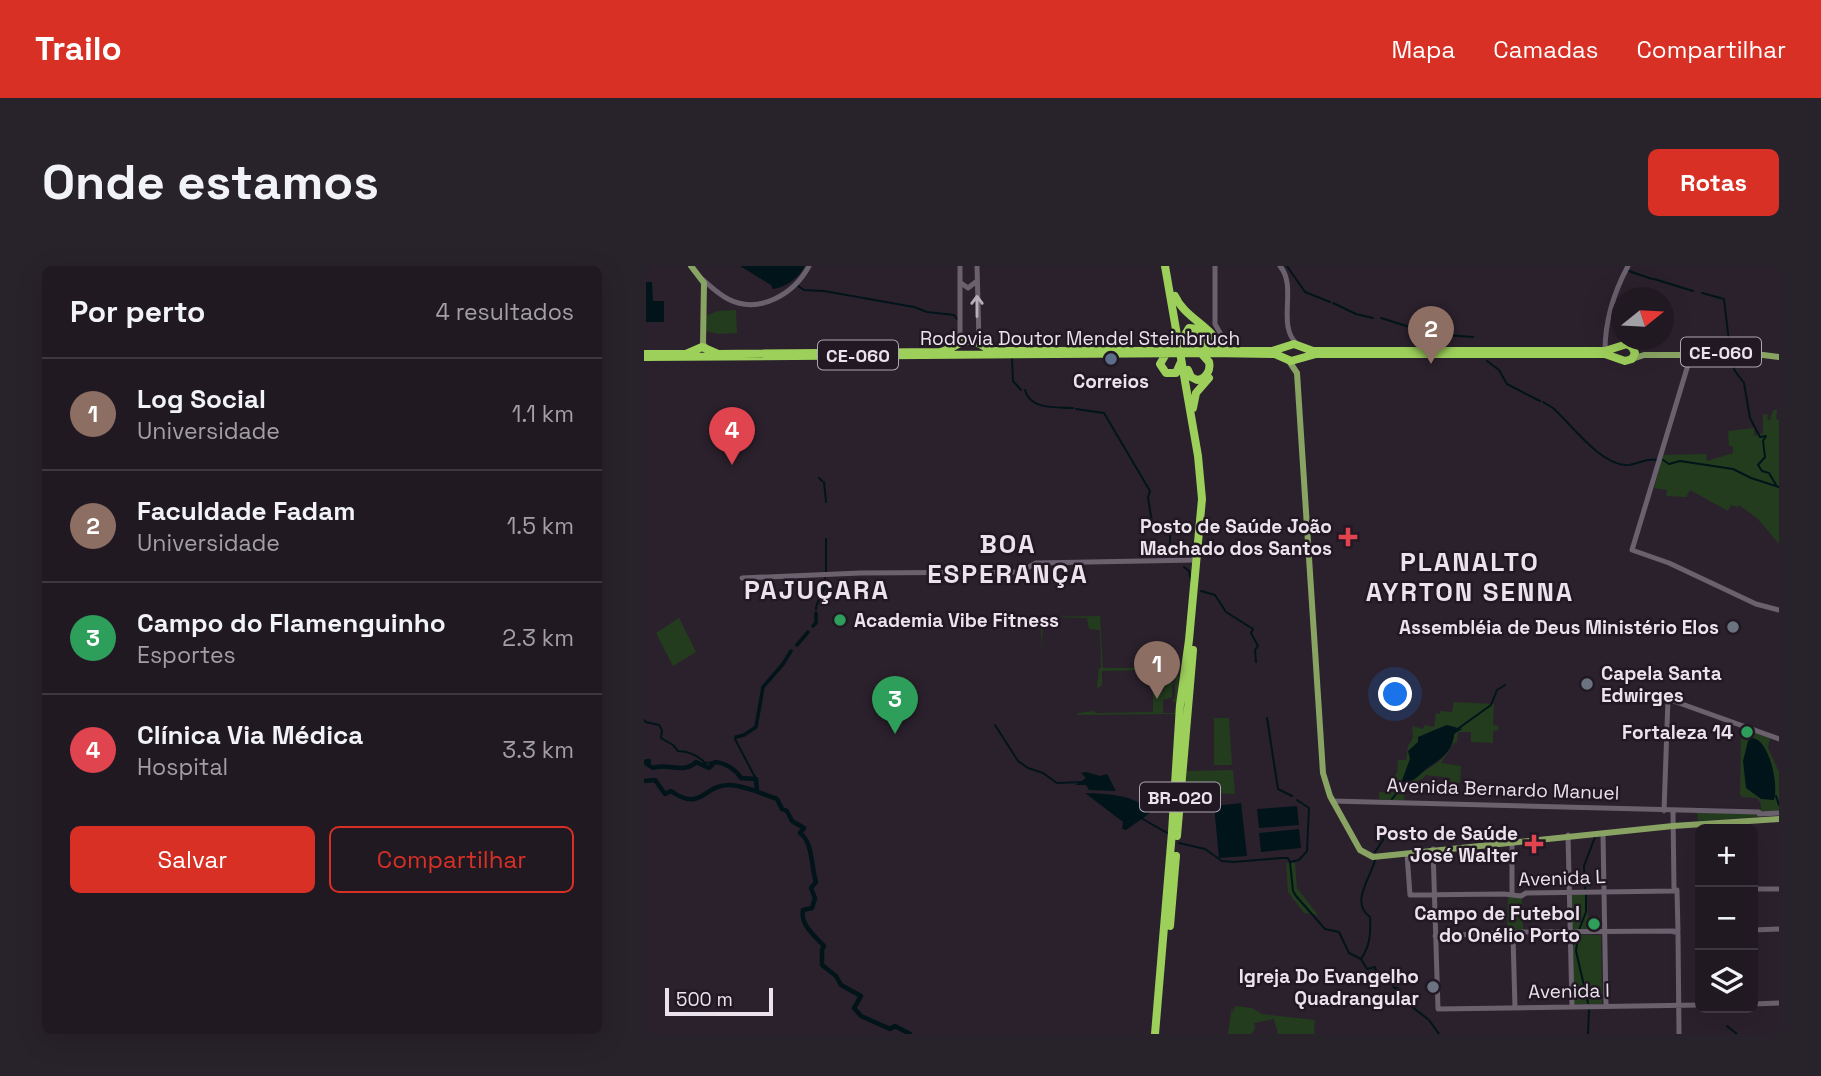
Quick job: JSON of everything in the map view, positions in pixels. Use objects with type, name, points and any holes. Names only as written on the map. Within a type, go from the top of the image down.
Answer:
[{"type":"highway","name":"BR-020","points":[[1157,1034],[1184,706],[1206,509],[1183,338],[1167,266]]},
{"type":"highway","name":"BR-020","points":[[1167,266],[1200,457],[1201,510],[1191,674],[1184,706]]},
{"type":"highway","points":[[1175,296],[1184,311],[1215,337],[1223,351]]},
{"type":"highway","points":[[1183,338],[1189,328],[1198,329],[1207,340],[1206,345],[1196,352],[1209,362],[1208,372],[1197,380],[1191,377],[1188,370]]},
{"type":"highway","name":"Rodovia Doutor Mendel Steinbruch","points":[[644,356],[702,353],[940,352],[958,348],[971,341],[994,351],[1170,353]]},
{"type":"highway","points":[[981,345],[981,354]]},
{"type":"highway","points":[[1300,346],[1305,352],[1302,358]]},
{"type":"highway","name":"Rodovia Doutor Mendel Steinbruch","points":[[958,348],[981,354],[1170,353],[1272,351],[1300,346]]},
{"type":"highway","name":"CE-060","points":[[1300,346],[1313,351],[1605,353],[1626,361],[1632,359]]},
{"type":"highway","points":[[1283,347],[1281,352],[1284,359]]},
{"type":"highway","name":"CE-060","points":[[1302,358],[1316,354],[1605,353],[1612,350]]},
{"type":"highway","points":[[1619,350],[1621,359]]},
{"type":"highway","points":[[1632,359],[1634,350]]},
{"type":"highway","name":"Rodovia Doutor Mendel Steinbruch","points":[[1196,352],[1275,354],[1284,359],[1302,358]]},
{"type":"highway","points":[[1170,353],[1160,364],[1162,371],[1167,374],[1177,372],[1181,359]]},
{"type":"highway","points":[[1193,408],[1197,390],[1209,378]]},
{"type":"highway","name":"BR-020","points":[[1171,882],[1177,844],[1182,729]]},
{"type":"main road","points":[[690,266],[703,284],[702,353]]},
{"type":"main road","name":"CE-060","points":[[1639,350],[1779,356]]},
{"type":"main road","name":"CE-060","points":[[1632,359],[1644,355],[1779,356]]},
{"type":"main road","points":[[1302,358],[1298,368],[1322,753],[1327,785],[1333,800]]},
{"type":"main road","points":[[1284,359],[1293,365],[1297,373],[1320,753],[1324,779],[1360,848],[1375,855],[1674,825]]},
{"type":"main road","points":[[1568,837],[1674,825],[1740,823],[1777,816]]},
{"type":"main road","points":[[1360,848],[1374,857],[1434,850]]},
{"type":"street","points":[[805,273],[809,266]]},
{"type":"street","points":[[703,284],[730,300],[759,304],[780,296],[814,266]]},
{"type":"street","points":[[977,266],[977,338],[981,345]]},
{"type":"street","points":[[1214,266],[1216,324],[1224,340],[1223,351]]},
{"type":"street","points":[[1279,266],[1286,274],[1287,336],[1283,347]]},
{"type":"street","points":[[1605,353],[1605,329],[1628,266]]},
{"type":"street","points":[[958,348],[961,283],[959,267]]},
{"type":"street","points":[[961,283],[970,288],[977,281]]},
{"type":"street","points":[[1286,290],[1289,335],[1300,346]]},
{"type":"street","points":[[1691,355],[1632,550],[1666,562],[1748,601],[1779,611]]},
{"type":"street","points":[[742,578],[860,573],[1020,572],[1034,565],[1196,562]]},
{"type":"street","points":[[1177,844],[1191,708],[1191,674]]},
{"type":"street","points":[[1665,810],[1668,699],[1779,739]]},
{"type":"street","name":"Avenida Bernardo Manuel","points":[[1333,800],[1759,813],[1777,816]]},
{"type":"street","points":[[1673,811],[1678,1034]]},
{"type":"street","points":[[1601,834],[1605,1006]]},
{"type":"street","points":[[1568,837],[1571,1006]]},
{"type":"street","points":[[1510,842],[1511,892]]},
{"type":"street","points":[[1434,850],[1436,937]]},
{"type":"street","name":"Avenida L","points":[[1408,854],[1410,894],[1521,895],[1538,892]]},
{"type":"street","points":[[1758,888],[1779,888]]},
{"type":"street","name":"Avenida L","points":[[1435,894],[1675,890]]},
{"type":"street","points":[[1758,931],[1779,930]]},
{"type":"street","points":[[1436,937],[1522,932],[1539,934]]},
{"type":"street","points":[[1436,937],[1676,932]]},
{"type":"street","points":[[1512,936],[1513,1007]]},
{"type":"street","name":"Avenida I","points":[[1436,937],[1438,1009],[1695,1004]]},
{"type":"street","points":[[1758,1003],[1779,1002]]},
{"type":"green space","points":[[736,310],[737,333],[719,334],[705,331],[705,316],[718,311]]},
{"type":"green space","points":[[1773,410],[1777,410],[1776,419],[1779,420],[1779,544],[1757,518],[1739,505],[1731,505],[1728,511],[1690,490],[1686,497],[1666,496],[1667,490],[1654,488],[1663,455],[1706,454],[1707,461],[1733,453],[1733,446],[1729,446],[1728,431],[1754,428],[1754,436],[1763,433],[1763,414],[1768,415],[1767,420],[1770,420]]},
{"type":"green space","points":[[1100,616],[1103,668],[1161,668],[1161,680],[1170,671],[1172,674],[1151,689],[1150,670],[1102,671],[1102,686],[1097,688],[1101,668],[1100,632],[1089,629],[1087,618],[1043,617],[1042,650],[1040,617]]},
{"type":"green space","points":[[679,618],[696,652],[673,666],[656,633]]},
{"type":"green space","points":[[1177,674],[1176,714],[1078,715],[1093,711],[1153,712],[1153,692],[1160,687],[1164,691],[1164,684],[1167,685],[1171,679],[1172,684],[1174,681],[1172,697],[1163,700],[1163,713],[1174,713],[1176,702],[1172,701],[1175,698]]},
{"type":"green space","points":[[1454,702],[1494,704],[1493,725],[1498,726],[1498,730],[1493,731],[1493,743],[1471,742],[1471,732],[1458,732],[1457,742],[1441,763],[1461,766],[1460,783],[1451,783],[1450,778],[1426,775],[1405,785],[1404,801],[1379,799],[1379,792],[1393,792],[1393,778],[1397,773],[1398,760],[1406,760],[1408,746],[1413,738],[1412,726],[1423,729],[1425,725],[1434,727],[1436,713],[1452,712]],"holes":[[[1445,726],[1458,729],[1443,758],[1426,770],[1402,781],[1414,747],[1424,736]]]},
{"type":"green space","points":[[1214,718],[1229,718],[1232,765],[1214,765]]},
{"type":"green space","points":[[1741,730],[1770,738],[1768,748],[1779,772],[1779,812],[1761,811],[1757,798],[1742,797],[1740,794]]},
{"type":"green space","points":[[1233,770],[1235,794],[1185,792],[1187,771]]},
{"type":"green space","points":[[1697,812],[1758,813],[1758,817],[1698,821]]},
{"type":"green space","points":[[1286,863],[1295,863],[1297,888],[1318,915],[1304,913],[1288,892]]},
{"type":"green space","points":[[1572,893],[1587,893],[1588,917],[1600,917],[1600,931],[1572,932]]},
{"type":"green space","points":[[1508,896],[1522,897],[1523,930],[1507,931]]},
{"type":"green space","points":[[1572,935],[1601,935],[1602,1004],[1573,1004]]},
{"type":"green space","points":[[1232,1006],[1233,1013],[1235,1006],[1252,1008],[1262,1014],[1315,1020],[1314,1034],[1278,1034],[1274,1019],[1254,1023],[1255,1029],[1251,1034],[1228,1034]]},
{"type":"shaded area","points":[[740,266],[805,266],[792,281],[773,289],[771,285]]},
{"type":"shaded area","points":[[646,282],[652,282],[653,301],[664,301],[664,322],[646,322]]},
{"type":"shaded area","points":[[1447,725],[1462,729],[1454,734],[1452,745],[1446,753],[1414,779],[1401,783],[1410,759],[1408,751],[1418,742],[1418,737]]},
{"type":"shaded area","points":[[1752,738],[1758,740],[1768,754],[1774,774],[1774,800],[1761,799],[1746,788],[1743,761],[1748,741]]},
{"type":"shaded area","points":[[1081,773],[1100,776],[1107,774],[1116,791],[1089,790],[1086,785],[1075,785],[1086,778]]},
{"type":"shaded area","points":[[1085,793],[1130,799],[1138,802],[1150,813],[1126,830],[1122,829],[1123,822]]},
{"type":"shaded area","points":[[1241,803],[1247,856],[1219,858],[1214,806]]},
{"type":"shaded area","points":[[1297,806],[1299,825],[1259,828],[1257,809]]},
{"type":"shaded area","points":[[1299,829],[1301,848],[1261,852],[1259,833]]},
{"type":"waterway","points":[[1287,266],[1305,292],[1330,302]]},
{"type":"waterway","points":[[1629,271],[1652,279]]},
{"type":"waterway","points":[[1654,279],[1693,291]]},
{"type":"waterway","points":[[798,286],[804,290],[824,291],[954,315],[957,319]]},
{"type":"waterway","points":[[1702,293],[1724,299],[1730,350]]},
{"type":"waterway","points":[[1333,303],[1356,314],[1373,318]]},
{"type":"waterway","points":[[1381,318],[1432,334],[1473,337]]},
{"type":"waterway","points":[[981,332],[991,346],[996,346]]},
{"type":"waterway","points":[[998,346],[1010,348]]},
{"type":"waterway","points":[[1012,357],[1013,381],[1021,390]]},
{"type":"waterway","points":[[1730,358],[1744,383],[1750,418],[1760,437],[1766,436],[1763,441],[1765,457],[1758,465],[1762,471],[1769,473],[1776,485]]},
{"type":"waterway","points":[[1487,361],[1499,370],[1507,384],[1540,401]]},
{"type":"waterway","points":[[1025,390],[1032,401],[1038,404],[1073,408]]},
{"type":"waterway","points":[[1543,402],[1553,408],[1605,458],[1625,465],[1657,460]]},
{"type":"waterway","points":[[1076,409],[1104,413],[1150,491],[1148,497],[1152,523],[1170,531],[1170,545],[1183,548],[1184,559]]},
{"type":"waterway","points":[[1663,460],[1669,464],[1680,461],[1733,469],[1779,487]]},
{"type":"waterway","points":[[819,478],[822,481]]},
{"type":"waterway","points":[[824,482],[826,502]]},
{"type":"waterway","points":[[826,539],[826,573]]},
{"type":"waterway","points":[[1184,567],[1189,571],[1191,581]]},
{"type":"waterway","points":[[816,609],[825,587],[825,577]]},
{"type":"waterway","points":[[1201,591],[1215,595],[1226,612],[1253,629],[1251,633],[1258,646],[1255,650],[1256,662]]},
{"type":"waterway","points":[[813,626],[816,623],[816,613]]},
{"type":"waterway","points":[[797,645],[808,632]]},
{"type":"waterway","points":[[736,737],[756,727],[763,687],[791,651]]},
{"type":"waterway","points":[[1459,728],[1491,705],[1497,690],[1505,685]]},
{"type":"waterway","points":[[1267,718],[1278,789],[1292,796]]},
{"type":"waterway","points":[[644,720],[659,725],[662,730],[661,738],[678,751],[693,754],[705,763],[715,762]]},
{"type":"waterway","points":[[995,725],[1018,761],[1028,768],[1043,773],[1057,783],[1084,782]]},
{"type":"waterway","points":[[735,739],[756,779]]},
{"type":"waterway","points":[[644,762],[649,761],[647,764],[653,768],[686,768],[696,762],[709,768],[715,762],[719,763],[730,767],[741,778],[756,779],[757,791]]},
{"type":"waterway","points":[[644,781],[655,780],[665,794],[671,791],[690,799],[730,785],[777,799],[792,821],[804,828],[800,833],[807,842],[816,882],[811,888],[815,898],[812,908],[803,910],[803,915],[809,930],[824,946],[822,965],[836,976],[841,985],[861,996],[854,1008],[861,1016],[890,1029],[895,1026],[910,1034]]},
{"type":"waterway","points":[[1392,799],[1402,782]]},
{"type":"waterway","points":[[1776,796],[1779,805]]},
{"type":"waterway","points":[[1297,800],[1309,808],[1307,851],[1299,860],[1290,862],[1296,896],[1325,929],[1339,932],[1349,953],[1361,959],[1367,969],[1375,967],[1376,972],[1372,973],[1373,975],[1384,974],[1385,983],[1391,980],[1394,988],[1398,988],[1396,994],[1429,1020],[1439,1034]]},
{"type":"waterway","points":[[1141,818],[1169,834]]},
{"type":"waterway","points":[[1375,852],[1383,840],[1386,827]]},
{"type":"waterway","points":[[1585,889],[1584,866],[1595,837]]},
{"type":"waterway","points":[[1179,843],[1205,849],[1222,861],[1288,858],[1290,862]]},
{"type":"waterway","points":[[1361,959],[1368,944],[1370,928],[1370,917],[1364,911],[1361,898],[1375,860]]},
{"type":"waterway","points":[[1579,930],[1586,912],[1586,894]]},
{"type":"waterway","points":[[1578,937],[1576,951],[1588,1003]]},
{"type":"waterway","points":[[1588,1034],[1589,1010]]},
{"type":"waterway","points":[[1727,1026],[1737,1034]]},
{"type":"place","name":"Correios","points":[[1111,359]]},
{"type":"place","name":"Faculdade Fadam","points":[[1431,364]]},
{"type":"place","name":"Clínica Via Médica","points":[[732,465]]},
{"type":"place","name":"Posto de Saúde João Machado dos Santos","points":[[1348,537]]},
{"type":"place","name":"Academia Vibe Fitness","points":[[840,620]]},
{"type":"place","name":"Assembléia de Deus Ministério Elos","points":[[1733,627]]},
{"type":"place","name":"Capela Santa Edwirges","points":[[1587,684]]},
{"type":"place","name":"Log Social","points":[[1157,699]]},
{"type":"place","name":"Fortaleza 14","points":[[1747,732]]},
{"type":"place","name":"Campo do Flamenguinho","points":[[895,734]]},
{"type":"place","name":"Posto de Saúde José Walter","points":[[1534,844]]},
{"type":"place","name":"Campo de Futebol do Onélio Porto","points":[[1594,924]]},
{"type":"place","name":"Igreja Do Evangelho Quadrangular","points":[[1433,987]]},
{"type":"district","name":"BOA ESPERANÇA","points":[[1008,559]]},
{"type":"district","name":"PLANALTO AYRTON SENNA","points":[[1470,577]]},
{"type":"district","name":"PAJUÇARA","points":[[817,590]]}]
